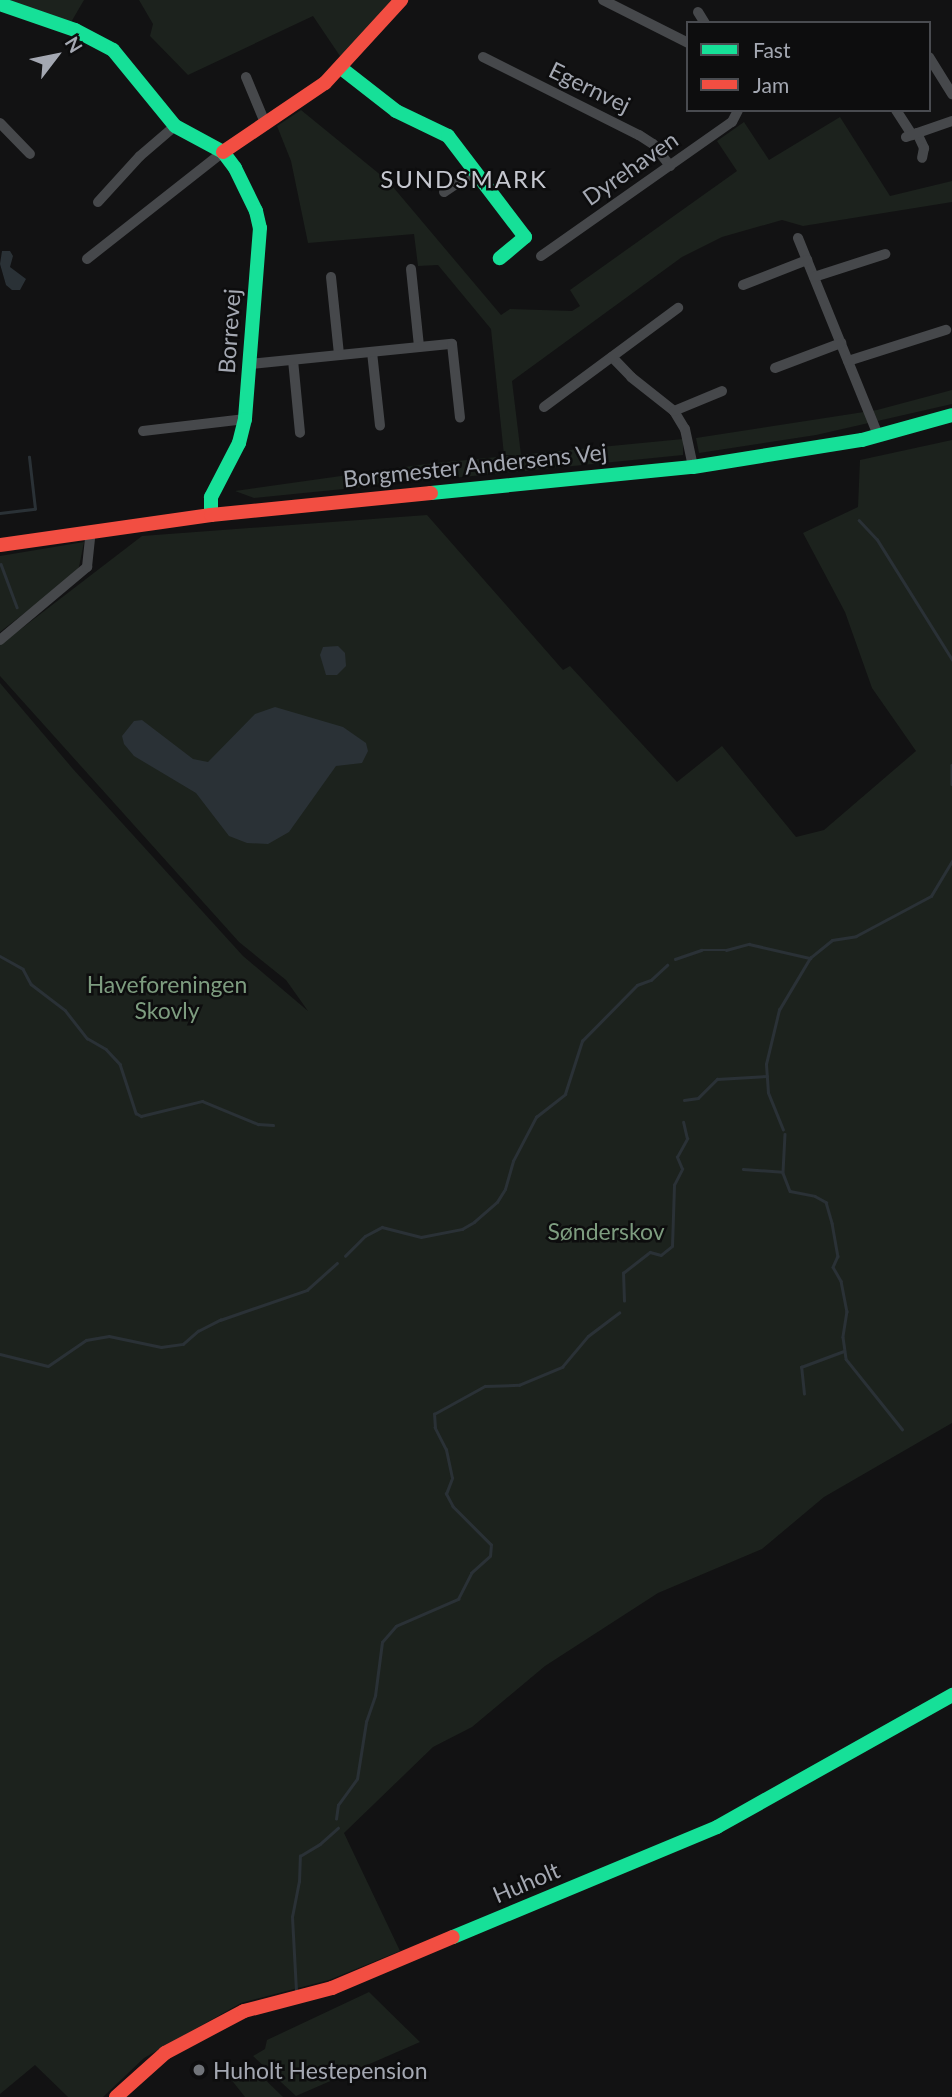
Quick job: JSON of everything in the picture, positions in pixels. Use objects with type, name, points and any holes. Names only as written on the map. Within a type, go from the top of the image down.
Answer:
[{"type":"street","points":[[87,259],[223,152],[310,96],[341,68],[401,0]]},
{"type":"street","points":[[603,0],[686,42]]},
{"type":"street","name":"Borrevej","points":[[0,4],[101,42],[113,50],[175,126],[223,152],[235,168],[256,211],[260,228],[245,419],[239,443],[211,497],[211,515]]},
{"type":"street","points":[[698,12],[704,21]]},
{"type":"street","name":"Egernvej","points":[[483,57],[639,135],[653,144],[670,166]]},
{"type":"street","points":[[931,60],[952,94]]},
{"type":"street","points":[[341,68],[396,111],[448,136],[525,237],[500,258]]},
{"type":"street","points":[[246,77],[266,125]]},
{"type":"street","name":"Dyrehaven","points":[[548,267],[539,253],[670,166],[732,121],[737,112]]},
{"type":"street","points":[[897,112],[924,148],[922,158]]},
{"type":"street","points":[[912,135],[952,121]]},
{"type":"street","points":[[0,123],[30,154]]},
{"type":"street","points":[[99,202],[140,156],[175,126]]},
{"type":"street","points":[[444,192],[475,171]]},
{"type":"street","points":[[798,238],[878,435]]},
{"type":"street","points":[[814,276],[885,254]]},
{"type":"street","points":[[743,285],[807,260]]},
{"type":"street","points":[[411,269],[419,347]]},
{"type":"street","points":[[331,277],[339,355]]},
{"type":"street","points":[[544,407],[678,308]]},
{"type":"street","points":[[848,361],[946,330]]},
{"type":"street","points":[[775,369],[841,343]]},
{"type":"street","points":[[250,364],[452,344],[460,418]]},
{"type":"street","points":[[372,352],[380,426]]},
{"type":"street","points":[[612,357],[631,377],[674,411],[685,429],[693,467]]},
{"type":"street","points":[[293,360],[300,433]]},
{"type":"street","points":[[674,411],[722,391]]},
{"type":"street","name":"Borgmester Andersens Vej","points":[[0,545],[211,515],[693,467],[878,435],[952,415]]},
{"type":"street","points":[[143,431],[245,419]]},
{"type":"street","points":[[0,640],[87,567],[91,531]]},
{"type":"street","name":"Huholt","points":[[116,2097],[165,2053],[244,2011],[332,1988],[716,1827],[952,1695]]},
{"type":"green space","points":[[9,0],[84,0],[70,24]]},
{"type":"green space","points":[[139,0],[392,0],[342,59],[313,16],[188,75],[150,36],[153,24]]},
{"type":"green space","points":[[301,110],[388,181],[501,315],[510,309],[572,311],[580,306],[570,290],[737,171],[717,141],[744,122],[769,160],[840,117],[890,196],[952,181],[952,202],[803,226],[782,220],[722,237],[682,257],[512,381],[521,455],[504,455],[491,329],[438,265],[418,266],[414,234],[308,243],[291,161],[277,126]]},
{"type":"green space","points":[[952,390],[952,404],[816,435],[699,453],[696,438],[877,410]]},
{"type":"green space","points":[[683,439],[683,455],[254,498],[235,491],[426,464]]},
{"type":"green space","name":"Sønderskov","points":[[952,440],[952,1423],[824,1497],[762,1549],[658,1593],[545,1666],[472,1727],[433,1747],[344,1833],[400,1951],[329,1980],[241,2003],[144,2058],[103,2097],[68,2097],[35,2065],[0,2094],[0,683],[73,769],[243,956],[308,1011],[286,980],[239,942],[0,676],[0,645],[142,536],[427,515],[563,670],[570,666],[677,782],[722,746],[796,837],[824,830],[916,751],[872,688],[845,612],[803,533],[858,507],[860,460]]},
{"type":"green space","points":[[84,542],[79,567],[70,578],[0,632],[0,556]]},
{"type":"green space","points":[[369,1992],[420,2042],[296,2096],[253,2056],[265,2049],[267,2040]]},
{"type":"green space","points":[[247,2062],[283,2097],[245,2097],[230,2078]]},
{"type":"shaded area","points":[[2,251],[10,251],[13,256],[10,267],[26,279],[20,290],[12,290],[6,285],[0,264]]},
{"type":"shaded area","points":[[338,646],[345,653],[346,666],[337,675],[326,675],[320,655],[323,647]]},
{"type":"shaded area","points":[[275,707],[343,727],[366,743],[368,751],[362,763],[336,766],[289,832],[268,844],[247,843],[229,836],[196,793],[134,756],[124,744],[122,736],[134,721],[142,720],[193,759],[208,762],[255,714]]},
{"type":"waterway","points":[[0,513],[35,509],[29,457]]},
{"type":"waterway","points":[[859,520],[877,539],[952,659]]},
{"type":"waterway","points":[[1,564],[17,607]]},
{"type":"waterway","points":[[952,765],[952,784]]},
{"type":"waterway","points":[[675,959],[701,950],[726,950],[749,944],[810,958],[832,940],[856,936],[931,896],[952,861]]},
{"type":"waterway","points":[[0,956],[23,969],[31,984],[65,1010],[87,1038],[106,1049],[120,1064],[136,1113],[141,1116],[202,1101],[258,1124],[273,1125]]},
{"type":"waterway","points":[[783,1130],[768,1093],[766,1064],[779,1010],[810,958]]},
{"type":"waterway","points":[[345,1256],[365,1236],[382,1227],[421,1237],[462,1229],[497,1202],[505,1189],[513,1161],[536,1117],[565,1094],[582,1041],[637,985],[651,980],[667,965]]},
{"type":"waterway","points":[[684,1100],[698,1098],[717,1079],[767,1076]]},
{"type":"waterway","points":[[624,1301],[623,1273],[650,1252],[661,1255],[672,1246],[674,1185],[682,1169],[677,1157],[687,1139],[683,1122]]},
{"type":"waterway","points":[[785,1134],[783,1173],[790,1191],[815,1196],[826,1202],[832,1223],[838,1256],[833,1267],[841,1281],[847,1311],[843,1337],[846,1359],[902,1429]]},
{"type":"waterway","points":[[743,1169],[782,1172]]},
{"type":"waterway","points":[[0,1354],[48,1366],[86,1340],[109,1336],[161,1347],[183,1344],[198,1331],[220,1320],[307,1290],[337,1263]]},
{"type":"waterway","points":[[336,1819],[338,1805],[357,1779],[366,1722],[375,1696],[382,1642],[396,1626],[458,1599],[471,1573],[490,1556],[491,1545],[453,1507],[446,1494],[452,1478],[446,1450],[435,1428],[434,1414],[485,1386],[519,1385],[562,1367],[588,1336],[619,1313]]},
{"type":"waterway","points":[[804,1394],[801,1367],[844,1351]]},
{"type":"waterway","points":[[296,1991],[292,1917],[299,1882],[300,1856],[320,1844],[338,1828]]},
{"type":"traffic: fast","points":[[0,4],[75,30],[113,50],[175,126],[223,152],[235,168],[256,211],[260,228],[245,419],[239,443],[211,497],[211,515]]},
{"type":"traffic: fast","points":[[341,68],[396,111],[448,136],[525,237],[500,258]]},
{"type":"traffic: fast","points":[[431,493],[693,467],[862,440],[952,415]]},
{"type":"traffic: fast","points":[[453,1937],[717,1827],[952,1695]]},
{"type":"traffic: jam","points":[[223,152],[325,83],[401,0]]},
{"type":"traffic: jam","points":[[0,545],[211,515],[431,493]]},
{"type":"traffic: jam","points":[[116,2097],[165,2053],[244,2011],[332,1988],[453,1937]]},
{"type":"place","name":"Huholt Hestepension","points":[[199,2070]]},
{"type":"district","name":"SUNDSMARK","points":[[464,179]]},
{"type":"park label","name":"Haveforeningen Skovly","points":[[167,997]]}]
